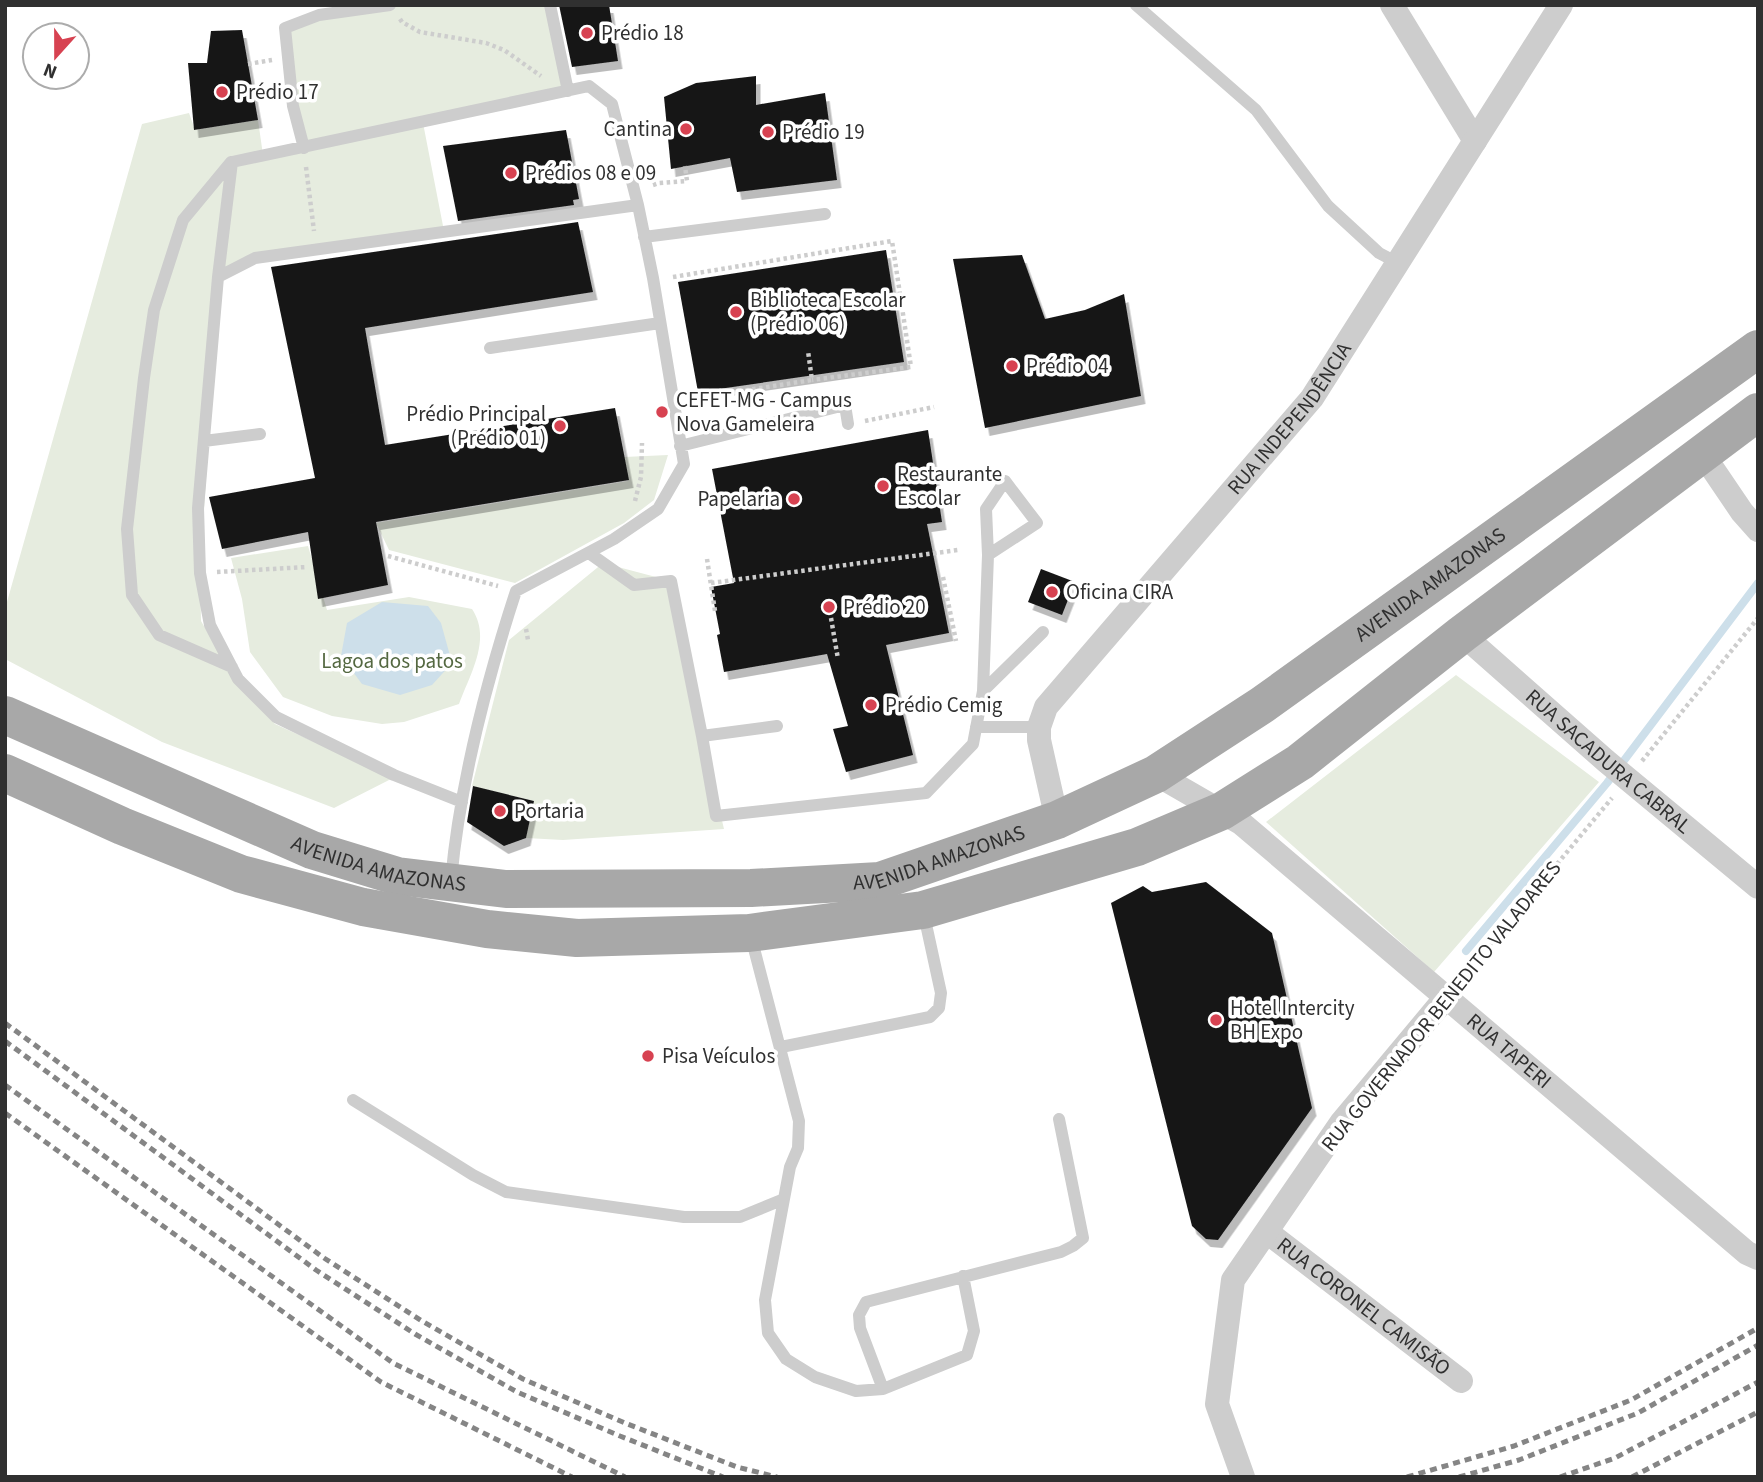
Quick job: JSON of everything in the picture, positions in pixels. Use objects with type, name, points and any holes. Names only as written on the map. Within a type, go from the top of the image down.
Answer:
[{"type":"main road","name":"AVENIDA AMAZONAS","points":[[5,715],[312,850],[397,876],[506,889],[723,888],[880,881],[1057,820],[1156,774],[1262,705],[1758,349]]},
{"type":"main road","name":"AVENIDA AMAZONAS","points":[[5,773],[241,874],[363,907],[486,929],[577,938],[750,933],[923,910],[1137,847],[1222,811],[1300,762],[1462,634],[1758,412]]},
{"type":"street","points":[[1392,5],[1475,141]]},
{"type":"street","name":"RUA INDEPENDÊNCIA","points":[[1038,727],[1046,707],[1312,398],[1561,5]]},
{"type":"street","points":[[1702,453],[1742,512],[1758,530]]},
{"type":"street","name":"RUA SACADURA CABRAL","points":[[1462,634],[1619,771],[1758,887]]},
{"type":"street","points":[[1038,727],[1057,820]]},
{"type":"street","name":"RUA TAPERI","points":[[1156,774],[1248,828],[1757,1259]]},
{"type":"street","name":"RUA GOVERNADOR BENEDITO VALADARES","points":[[1243,1477],[1217,1404],[1233,1280],[1341,1124],[1447,996]]},
{"type":"street","name":"RUA CORONEL CAMISÃO","points":[[1267,1232],[1461,1381]]},
{"type":"lane","points":[[550,5],[568,90]]},
{"type":"lane","points":[[1136,5],[1256,110],[1328,206],[1379,253],[1398,263]]},
{"type":"lane","points":[[303,148],[293,106],[285,28],[320,15],[394,10]]},
{"type":"lane","points":[[232,667],[159,635],[132,596],[127,529],[144,378],[154,310],[183,220],[232,162],[589,86],[612,104],[638,205],[684,464],[658,509],[614,539],[516,591],[496,655],[462,802],[450,884]]},
{"type":"lane","points":[[232,162],[218,277],[198,508],[200,573],[209,625],[238,679],[276,717],[394,775],[462,802]]},
{"type":"lane","points":[[218,277],[255,258],[638,205]]},
{"type":"lane","points":[[644,237],[825,214]]},
{"type":"lane","points":[[490,348],[660,323]]},
{"type":"lane","points":[[680,446],[845,405],[848,425]]},
{"type":"lane","points":[[204,440],[260,434]]},
{"type":"lane","points":[[589,553],[634,585],[671,580],[716,816],[926,793],[973,744],[983,691],[988,555],[986,509],[1005,481],[1037,523],[988,555]]},
{"type":"lane","points":[[983,691],[1043,632]]},
{"type":"lane","points":[[702,736],[777,726]]},
{"type":"lane","points":[[976,727],[1038,727]]},
{"type":"lane","points":[[781,1047],[930,1017],[939,1008],[941,993],[923,910]]},
{"type":"lane","points":[[750,933],[799,1121],[798,1148],[790,1167],[765,1300],[768,1333],[786,1359],[815,1377],[856,1391],[883,1389],[967,1355],[974,1331],[963,1276]]},
{"type":"lane","points":[[353,1100],[473,1175],[506,1192],[684,1217],[740,1217],[784,1199]]},
{"type":"lane","points":[[883,1389],[860,1328],[859,1315],[866,1302],[1061,1252],[1083,1238],[1059,1119]]},
{"type":"path","points":[[394,10],[401,22],[420,32],[486,43],[504,50],[532,71],[568,90]]},
{"type":"path","points":[[659,183],[687,181],[685,166]]},
{"type":"path","points":[[669,278],[892,241],[911,367],[689,399]]},
{"type":"path","points":[[808,351],[812,380]]},
{"type":"path","points":[[634,508],[641,477],[642,443]]},
{"type":"path","points":[[711,583],[958,550]]},
{"type":"path","points":[[388,556],[516,591]]},
{"type":"path","points":[[707,559],[715,611]]},
{"type":"path","points":[[200,573],[307,567]]},
{"type":"path","points":[[943,577],[956,641]]},
{"type":"path","points":[[831,618],[838,659]]},
{"type":"path","name":"RUA GOVERNADOR BENEDITO VALADARES","points":[[1447,996],[1619,771],[1758,618]]},
{"type":"green space","points":[[395,5],[549,5],[567,90],[304,147],[286,29],[320,15]]},
{"type":"green space","points":[[189,113],[195,130],[258,120],[263,155],[232,162],[423,123],[444,231],[254,257],[219,275],[200,573],[201,621],[235,680],[275,724],[393,778],[334,808],[162,742],[5,659],[5,609],[142,124]]},
{"type":"green space","points":[[668,455],[654,500],[624,523],[515,583],[389,550],[376,523],[628,481],[624,457]]},
{"type":"green space","name":"Lagoa dos patos","points":[[308,546],[327,610],[409,597],[472,609],[478,620],[480,644],[459,704],[404,722],[382,724],[332,716],[283,697],[250,652],[242,599],[231,558]]},
{"type":"green space","points":[[603,563],[671,581],[724,829],[563,840],[526,838],[534,801],[472,786],[509,640]]},
{"type":"green space","points":[[1456,675],[1599,782],[1434,972],[1266,822]]},
{"type":"water","points":[[382,602],[428,606],[441,623],[452,663],[432,685],[400,695],[362,684],[341,656],[347,623]]},
{"type":"building","name":"Prédio 18","points":[[559,5],[609,5],[618,61],[572,67]]},
{"type":"building","name":"Prédio 17","points":[[242,30],[258,120],[194,130],[188,63],[207,63],[211,31]]},
{"type":"building","name":"Prédio 19","points":[[756,76],[756,105],[825,93],[837,180],[737,192],[730,158],[671,169],[664,97],[696,83]]},
{"type":"building","name":"Prédios 08 e 09","points":[[566,130],[579,199],[573,200],[574,205],[458,221],[443,146]]},
{"type":"building","name":"Prédio Principal (Prédio 01)","points":[[578,222],[593,292],[365,328],[385,445],[615,408],[629,480],[376,522],[388,585],[318,599],[308,532],[222,549],[209,497],[315,478],[271,267]]},
{"type":"building","points":[[886,250],[904,362],[698,392],[678,282]]},
{"type":"building","points":[[1022,255],[1045,319],[1085,310],[1124,294],[1141,396],[985,428],[953,259]]},
{"type":"building","points":[[928,430],[942,522],[927,524],[949,633],[886,645],[913,755],[846,772],[833,729],[848,726],[827,654],[724,672],[711,587],[734,583],[712,469]]},
{"type":"building","name":"Oficina CIRA","points":[[1041,569],[1075,582],[1062,615],[1028,602]]},
{"type":"building","name":"Portaria","points":[[473,786],[534,801],[526,838],[504,846],[467,822]]},
{"type":"building","name":"Hotel Intercity BH Expo","points":[[1206,882],[1272,933],[1312,1108],[1218,1240],[1206,1239],[1192,1226],[1111,903],[1143,886],[1152,892]]},
{"type":"waterway","points":[[1466,951],[1607,783],[1758,583]]},
{"type":"railway","points":[[5,1023],[324,1258],[422,1321],[523,1379],[737,1467],[777,1477]]},
{"type":"railway","points":[[5,1041],[316,1270],[415,1334],[517,1392],[723,1477]]},
{"type":"railway","points":[[5,1085],[393,1363],[625,1477]]},
{"type":"railway","points":[[5,1113],[381,1382],[572,1477]]},
{"type":"railway","points":[[1407,1477],[1514,1446],[1631,1400],[1758,1328]]},
{"type":"railway","points":[[1459,1477],[1519,1460],[1638,1413],[1758,1345]]},
{"type":"railway","points":[[1560,1477],[1615,1458],[1758,1382]]},
{"type":"railway","points":[[1632,1477],[1758,1412]]},
{"type":"place","name":"Prédio 18","points":[[587,33]]},
{"type":"place","name":"Prédio 17","points":[[222,92]]},
{"type":"place","name":"Cantina","points":[[686,129]]},
{"type":"place","name":"Prédio 19","points":[[768,132]]},
{"type":"place","name":"Prédios 08 e 09","points":[[511,173]]},
{"type":"place","name":"Biblioteca Escolar (Prédio 06)","points":[[736,312]]},
{"type":"place","name":"Prédio 04","points":[[1012,366]]},
{"type":"place","name":"CEFET-MG - Campus Nova Gameleira","points":[[662,412]]},
{"type":"place","name":"Prédio Principal (Prédio 01)","points":[[560,426]]},
{"type":"place","name":"Restaurante Escolar","points":[[883,486]]},
{"type":"place","name":"Papelaria","points":[[794,499]]},
{"type":"place","name":"Oficina CIRA","points":[[1052,592]]},
{"type":"place","name":"Prédio 20","points":[[829,607]]},
{"type":"place","name":"Prédio Cemig","points":[[871,705]]},
{"type":"place","name":"Portaria","points":[[500,811]]},
{"type":"place","name":"Hotel Intercity BH Expo","points":[[1216,1020]]},
{"type":"place","name":"Pisa Veículos","points":[[648,1056]]}]
